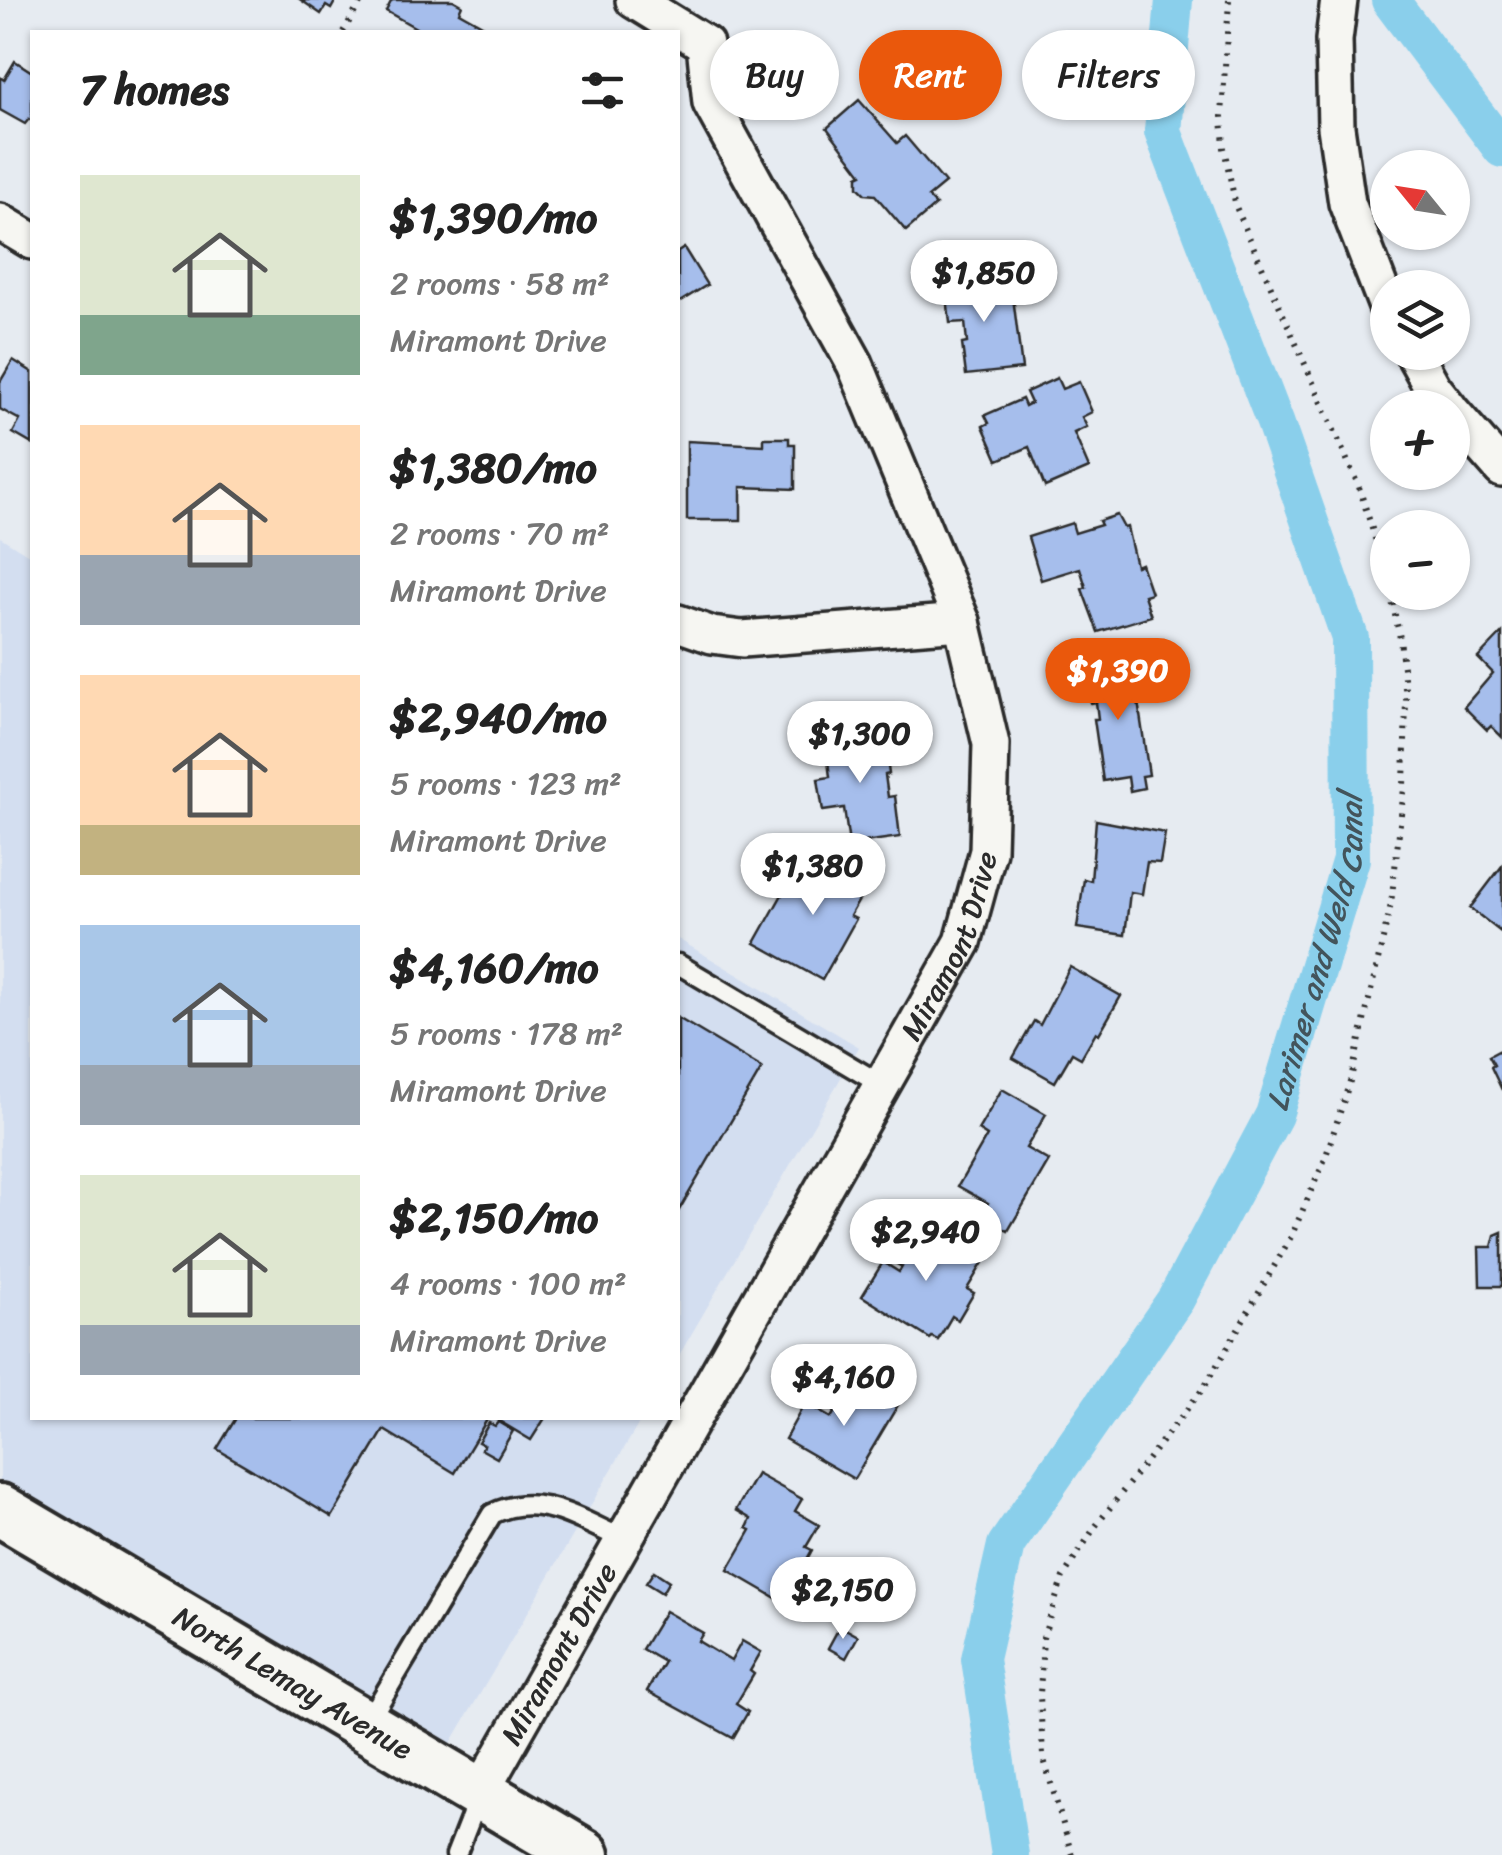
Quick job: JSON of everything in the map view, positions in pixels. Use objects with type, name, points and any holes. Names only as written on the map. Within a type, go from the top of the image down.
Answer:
[{"type":"main road","name":"North Lemay Avenue","points":[[0,1510],[584,1855]]},
{"type":"street","name":"Miramont Drive","points":[[480,1794],[963,942],[988,852],[991,744],[962,622],[854,364],[711,103],[705,44],[634,0]]},
{"type":"street","points":[[1339,0],[1334,40],[1336,127],[1347,203],[1373,270]]},
{"type":"street","points":[[0,222],[30,240]]},
{"type":"street","points":[[1470,432],[1502,469]]},
{"type":"street","points":[[680,624],[712,636],[742,640],[962,622]]},
{"type":"lane","points":[[680,965],[882,1084]]},
{"type":"lane","points":[[366,1726],[492,1514],[512,1504],[544,1504],[625,1540]]},
{"type":"lane","points":[[456,1855],[480,1794]]},
{"type":"path","points":[[344,30],[362,0]]},
{"type":"path","points":[[1229,0],[1222,116],[1236,207],[1359,487],[1370,522]]},
{"type":"path","points":[[1072,1855],[1044,1756],[1040,1694],[1043,1638],[1064,1577],[1095,1526],[1205,1386],[1291,1237],[1330,1143],[1370,1006],[1390,904],[1404,788],[1406,698],[1394,610]]},
{"type":"shaded area","points":[[0,537],[30,556],[30,1420],[641,1420],[444,1755],[0,1486]]},
{"type":"shaded area","points":[[680,940],[859,1047],[680,1354]]},
{"type":"building","points":[[301,0],[336,0],[331,9],[326,6],[321,14]]},
{"type":"building","points":[[392,0],[453,0],[462,5],[459,12],[489,29],[415,30],[386,11]]},
{"type":"building","points":[[15,61],[30,71],[30,120],[25,124],[0,110],[0,77],[4,80]]},
{"type":"building","points":[[859,100],[859,120],[877,120],[897,143],[905,136],[945,183],[928,197],[936,205],[906,231],[875,195],[865,194],[858,187],[858,176],[862,174],[827,128]]},
{"type":"building","points":[[684,248],[707,285],[680,302],[680,251]]},
{"type":"building","points":[[989,274],[992,300],[1013,297],[1022,369],[966,375],[962,344],[967,343],[965,322],[950,323],[945,279]]},
{"type":"building","points":[[13,360],[30,371],[30,443],[13,433],[20,420],[0,409],[0,382]]},
{"type":"building","points":[[1057,378],[1062,389],[1079,382],[1092,412],[1082,417],[1087,427],[1074,433],[1089,468],[1045,487],[1029,447],[998,460],[983,426],[989,423],[985,415],[1022,399],[1025,406],[1031,403],[1026,392]]},
{"type":"building","points":[[764,438],[789,438],[789,444],[795,444],[795,489],[741,487],[741,520],[687,520],[687,441],[764,445]]},
{"type":"building","points":[[1117,515],[1127,527],[1136,566],[1141,564],[1151,593],[1144,595],[1151,616],[1098,632],[1082,589],[1086,587],[1080,568],[1041,580],[1028,537],[1072,523],[1075,533]]},
{"type":"building","points":[[1502,633],[1502,737],[1491,726],[1487,730],[1464,707],[1493,673],[1478,658]]},
{"type":"building","points":[[1132,661],[1149,775],[1142,776],[1144,788],[1130,791],[1128,777],[1103,781],[1094,719],[1098,719],[1096,702],[1091,703],[1086,668]]},
{"type":"building","points":[[883,729],[888,797],[895,796],[900,837],[849,844],[844,808],[823,811],[818,779],[830,777],[825,737]]},
{"type":"building","points":[[1096,820],[1165,833],[1160,863],[1147,862],[1142,894],[1130,892],[1125,935],[1077,928],[1084,879],[1091,881]]},
{"type":"building","points":[[813,856],[867,886],[850,916],[856,919],[822,980],[755,943],[793,875],[799,879]]},
{"type":"building","points":[[1502,866],[1502,933],[1470,908]]},
{"type":"building","points":[[1070,967],[1121,996],[1081,1058],[1072,1053],[1055,1082],[1013,1058],[1034,1021],[1040,1025]]},
{"type":"building","points":[[680,1019],[762,1068],[680,1209]]},
{"type":"building","points":[[1502,1049],[1502,1090],[1489,1056]]},
{"type":"building","points":[[1002,1089],[1046,1114],[1026,1148],[1049,1161],[1008,1231],[981,1215],[988,1203],[958,1186],[987,1136],[978,1130]]},
{"type":"building","points":[[926,1226],[984,1261],[967,1289],[974,1293],[958,1320],[952,1316],[938,1340],[930,1339],[862,1296],[883,1262],[899,1272],[902,1267],[897,1264],[911,1240],[916,1243]]},
{"type":"building","points":[[1502,1232],[1502,1286],[1480,1286],[1479,1247],[1492,1247],[1495,1235]]},
{"type":"building","points":[[854,1379],[898,1405],[854,1479],[785,1439],[805,1403],[831,1418]]},
{"type":"building","points":[[235,1420],[487,1420],[455,1473],[384,1430],[332,1517],[217,1449]]},
{"type":"building","points":[[497,1420],[544,1420],[531,1440]]},
{"type":"building","points":[[498,1422],[513,1431],[497,1458],[481,1449],[484,1445],[478,1442],[489,1423],[495,1426]]},
{"type":"building","points":[[757,1474],[802,1499],[795,1511],[819,1525],[806,1547],[812,1550],[801,1570],[794,1566],[776,1598],[728,1570],[751,1530],[747,1528],[751,1519],[736,1510]]},
{"type":"building","points":[[654,1571],[669,1581],[662,1593],[646,1583]]},
{"type":"building","points":[[665,1611],[703,1633],[698,1641],[731,1661],[742,1641],[761,1652],[750,1671],[754,1674],[736,1704],[748,1712],[733,1738],[647,1691],[664,1662],[642,1649]]},
{"type":"building","points":[[840,1626],[858,1636],[846,1658],[828,1648]]},
{"type":"waterway","name":"Larimer and Weld Canal","points":[[1010,1855],[980,1659],[1006,1545],[1176,1299],[1274,1115],[1351,859],[1350,638],[1275,422],[1163,132],[1174,0]]},
{"type":"waterway","points":[[1390,0],[1502,149]]}]
